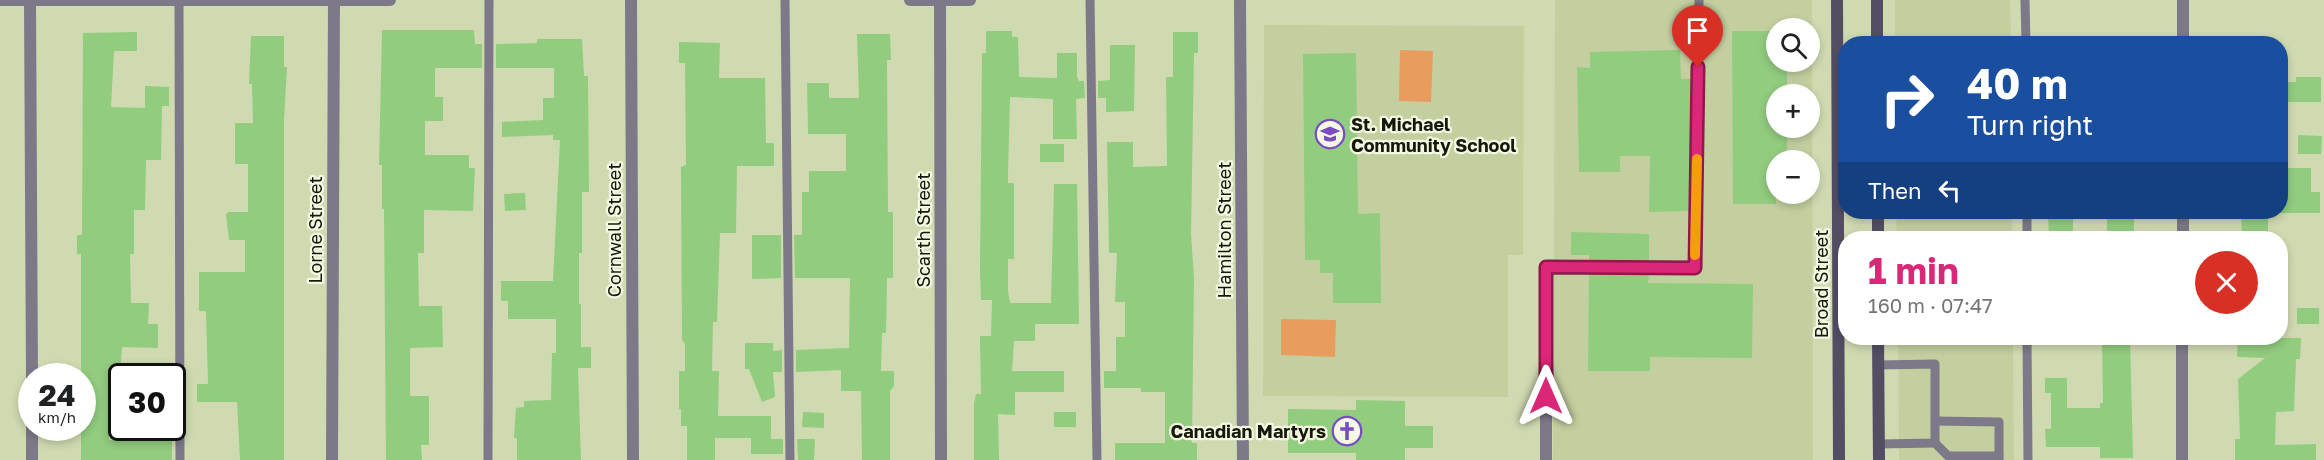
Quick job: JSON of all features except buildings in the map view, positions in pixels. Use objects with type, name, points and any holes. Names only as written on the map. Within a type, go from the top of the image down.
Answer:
[{"type":"main road","name":"Broad Street","points":[[1837,0],[1838,231]]},
{"type":"main road","points":[[1877,0],[1878,36]]},
{"type":"main road","name":"Broad Street","points":[[1838,345],[1839,460]]},
{"type":"main road","points":[[1878,345],[1879,460]]},
{"type":"street","points":[[0,0],[390,0]]},
{"type":"street","points":[[30,0],[32,363]]},
{"type":"street","name":"Lorne Street","points":[[332,460],[334,0]]},
{"type":"street","name":"Cornwall Street","points":[[631,0],[633,460]]},
{"type":"street","points":[[910,0],[970,0]]},
{"type":"street","name":"Scarth Street","points":[[940,0],[941,460]]},
{"type":"street","name":"Hamilton Street","points":[[1240,0],[1243,460]]},
{"type":"street","points":[[1830,0],[1844,0]]},
{"type":"street","points":[[2183,0],[2183,36]]},
{"type":"street","points":[[1546,267],[1546,460]]},
{"type":"street","points":[[2182,345],[2182,460]]},
{"type":"street","points":[[32,441],[32,460]]},
{"type":"lane","points":[[179,0],[180,460]]},
{"type":"lane","points":[[488,460],[489,0]]},
{"type":"lane","points":[[785,0],[790,460]]},
{"type":"lane","points":[[1090,0],[1097,460]]},
{"type":"lane","points":[[1546,267],[1695,268],[1699,0]]},
{"type":"lane","points":[[2025,0],[2026,36]]},
{"type":"lane","points":[[2027,345],[2028,460]]},
{"type":"lane","points":[[1878,365],[1935,364],[1935,421],[1935,443],[1948,456],[1999,458],[1999,422],[1935,421]]},
{"type":"lane","points":[[1879,444],[1935,443]]},
{"type":"shaded area","points":[[1555,0],[1812,0],[1812,18],[1766,18],[1766,72],[1812,72],[1812,84],[1766,84],[1766,138],[1812,138],[1812,150],[1766,150],[1766,204],[1812,204],[1813,460],[1553,460]]},
{"type":"shaded area","points":[[1895,0],[2010,0],[2011,36],[1895,36]]},
{"type":"shaded area","points":[[1264,25],[1524,26],[1523,255],[1508,255],[1508,397],[1263,396]]},
{"type":"shaded area","points":[[1400,50],[1433,51],[1431,102],[1399,101]]},
{"type":"shaded area","points":[[1896,219],[2012,219],[2012,231],[1897,231]]},
{"type":"shaded area","points":[[1281,319],[1336,320],[1335,357],[1281,355]]},
{"type":"shaded area","points":[[1898,345],[2013,345],[2014,460],[1899,460]]},
{"type":"slow traffic","points":[[1695,255],[1697,159]]},
{"type":"place","name":"St. Michael Community School","points":[[1330,134]]},
{"type":"place","name":"Canadian Martyrs","points":[[1347,431]]},
{"type":"route","points":[[1546,396],[1546,267],[1695,268],[1698,67]]}]
